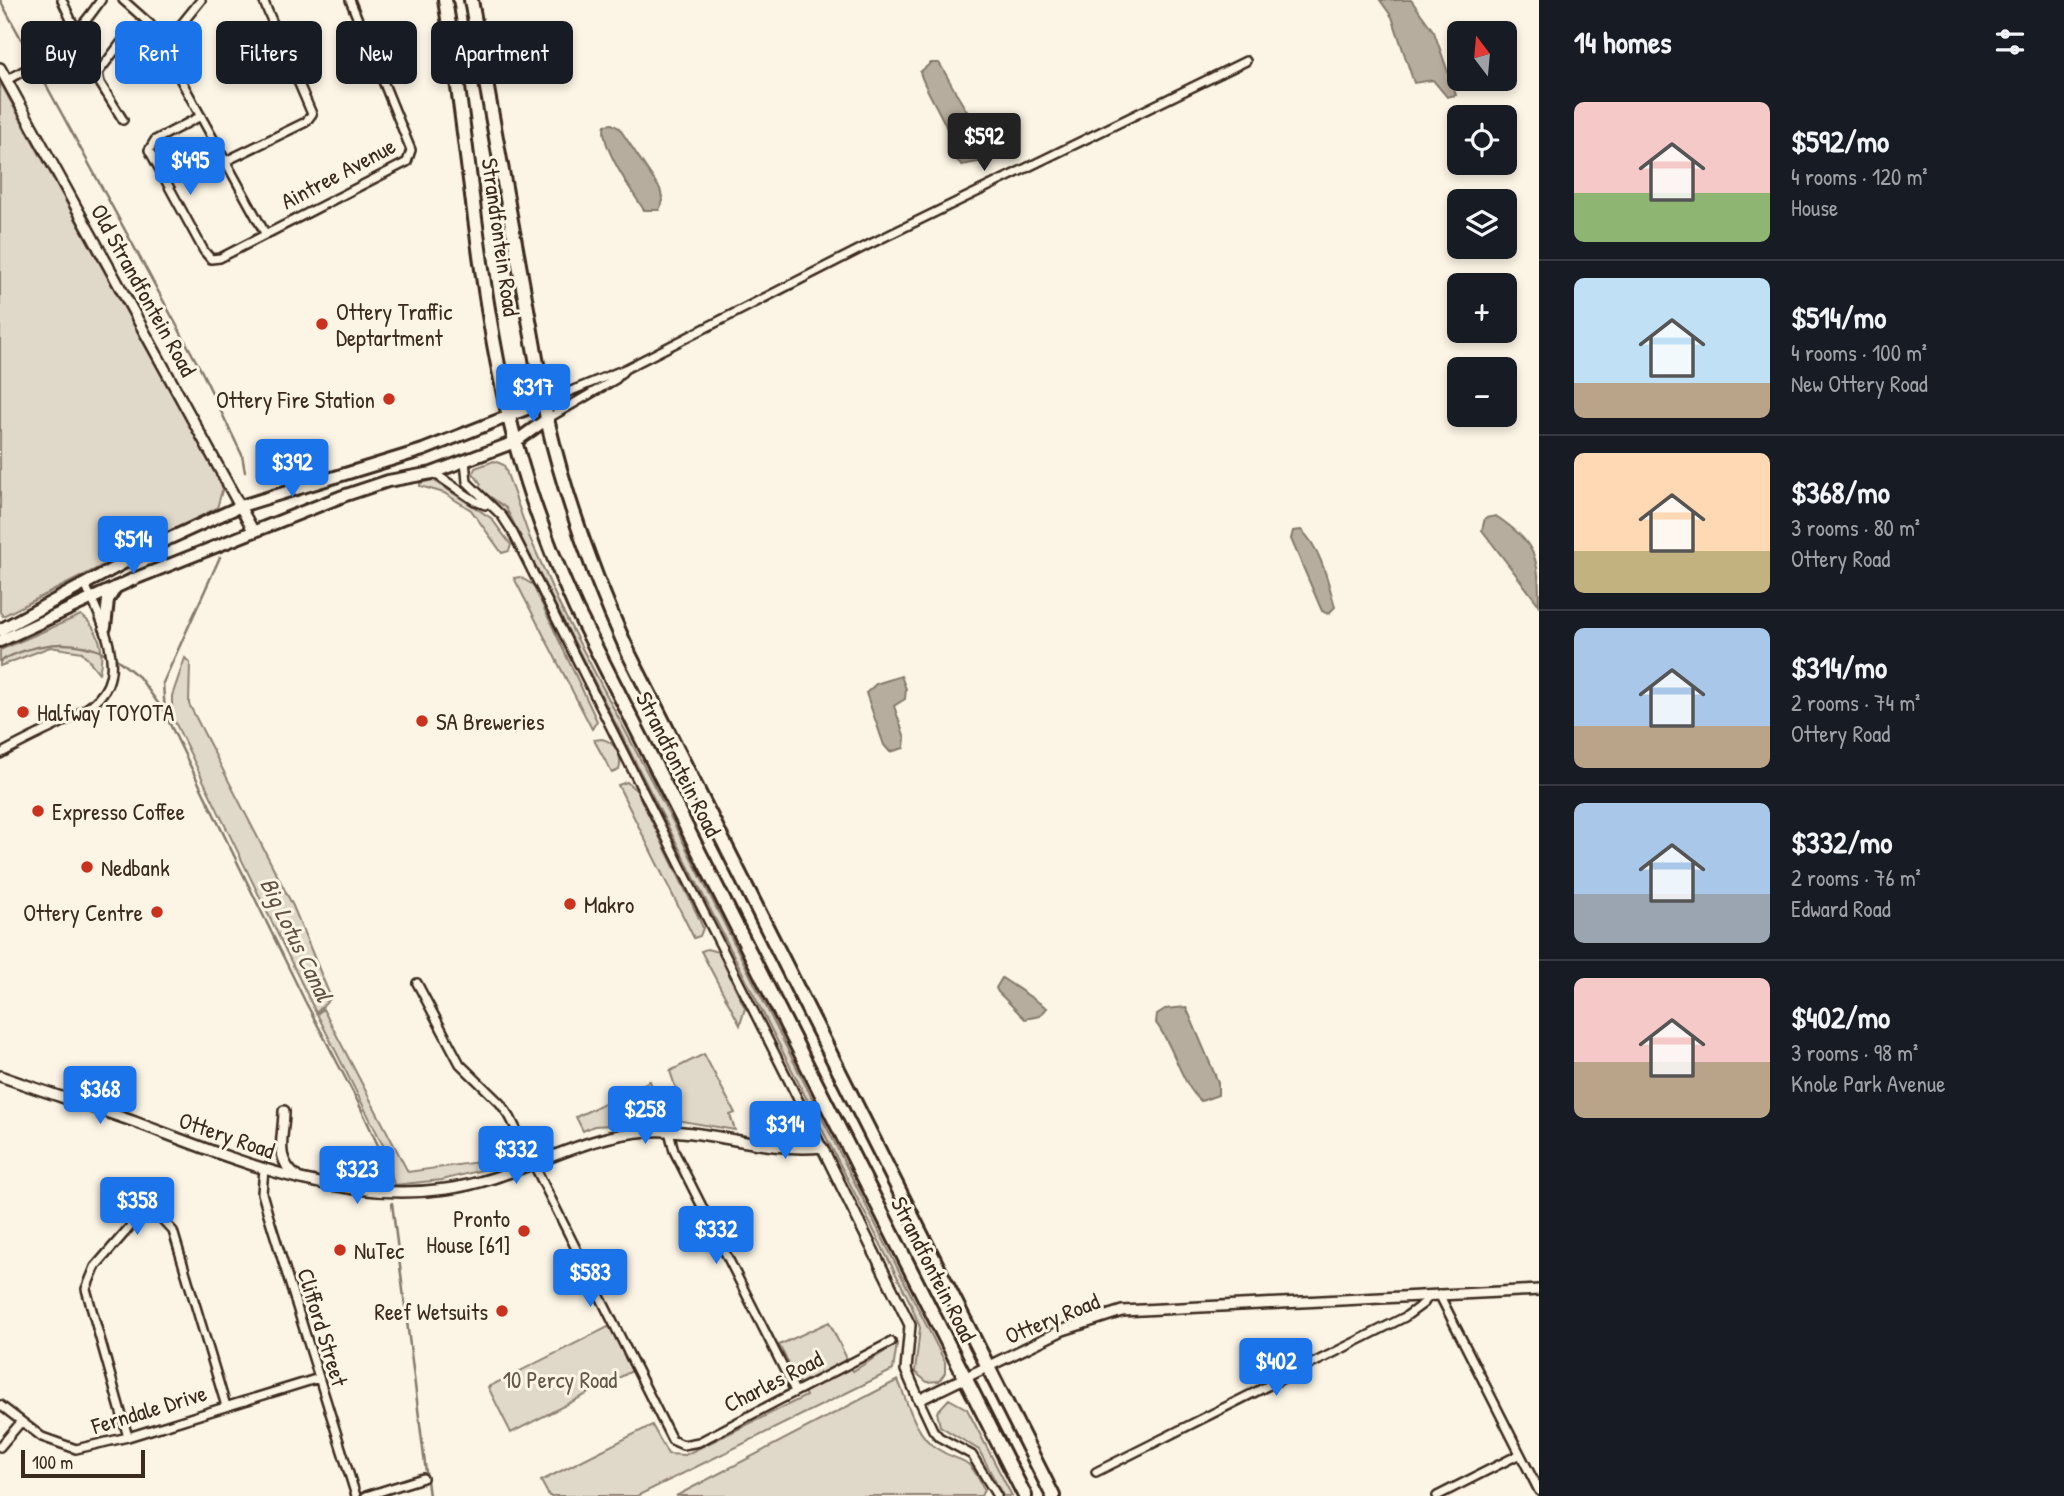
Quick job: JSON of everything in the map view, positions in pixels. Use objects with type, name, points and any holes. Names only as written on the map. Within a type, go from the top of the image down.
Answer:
[{"type":"main road","name":"Strandfontein Road","points":[[445,0],[474,207],[510,416],[515,442],[542,529],[576,609],[1025,1496]]},
{"type":"main road","name":"Strandfontein Road","points":[[471,0],[547,419],[578,532],[629,654],[1053,1496]]},
{"type":"main road","points":[[0,630],[166,540],[241,506],[423,450],[544,402]]},
{"type":"main road","points":[[0,640],[116,587],[368,487],[432,472],[515,442],[547,419]]},
{"type":"main road","points":[[105,627],[108,598],[116,587]]},
{"type":"street","points":[[62,0],[72,21]]},
{"type":"street","points":[[86,21],[101,0]]},
{"type":"street","name":"Aintree Avenue","points":[[123,0],[147,21]]},
{"type":"street","points":[[184,21],[201,0]]},
{"type":"street","points":[[226,161],[306,122],[312,114],[263,0]]},
{"type":"street","name":"Aintree Avenue","points":[[183,84],[265,233],[401,166],[412,154],[350,0]]},
{"type":"street","points":[[115,50],[98,73],[100,83],[123,120]]},
{"type":"street","points":[[544,402],[625,369],[844,257],[1246,61]]},
{"type":"street","name":"Old Strandfontein Road","points":[[0,68],[254,532]]},
{"type":"street","points":[[7,80],[21,72]]},
{"type":"street","points":[[201,116],[151,144],[152,158],[211,259],[220,258],[265,233]]},
{"type":"street","points":[[547,419],[616,379],[625,369]]},
{"type":"street","name":"Strandfontein Road","points":[[465,460],[467,482],[502,516],[513,533],[822,1147]]},
{"type":"street","name":"Strandfontein Road","points":[[432,472],[475,501],[489,506]]},
{"type":"street","points":[[0,754],[93,705],[107,687],[110,663],[105,627],[85,586]]},
{"type":"street","points":[[417,983],[460,1064],[505,1109],[534,1163]]},
{"type":"street","name":"Ottery Road","points":[[0,1076],[264,1169],[342,1190],[400,1193],[469,1185],[607,1138],[650,1131],[669,1131],[796,1148],[822,1147]]},
{"type":"street","points":[[284,1111],[281,1156],[286,1168],[301,1180]]},
{"type":"street","points":[[669,1131],[674,1151],[795,1391]]},
{"type":"street","points":[[822,1147],[910,1325],[912,1334],[906,1370],[933,1430],[939,1437],[972,1455],[997,1496]]},
{"type":"street","name":"Charles Road","points":[[534,1163],[672,1440],[683,1445],[699,1442],[891,1342]]},
{"type":"street","name":"Clifford Street","points":[[264,1169],[262,1193],[356,1496]]},
{"type":"street","points":[[128,1437],[86,1289],[95,1267],[141,1214],[156,1213],[173,1231],[226,1406]]},
{"type":"street","name":"Ottery Road","points":[[919,1400],[1081,1322],[1122,1311],[1539,1290]]},
{"type":"street","points":[[1439,1294],[1539,1491]]},
{"type":"street","points":[[1096,1472],[1405,1317],[1416,1311],[1429,1295]]},
{"type":"street","name":"Ferndale Drive","points":[[0,1405],[53,1443],[76,1449],[128,1437],[318,1378]]},
{"type":"street","points":[[0,1447],[21,1422]]},
{"type":"street","points":[[1437,1496],[1520,1454]]},
{"type":"street","points":[[366,1496],[423,1478]]},
{"type":"green space","points":[[0,82],[223,487],[217,508],[3,616],[0,612]]},
{"type":"green space","points":[[494,461],[504,465],[529,536],[560,606],[672,820],[945,1362],[945,1373],[939,1381],[927,1382],[915,1372],[920,1328],[910,1302],[506,508],[478,488],[481,484],[473,473],[475,468]]},
{"type":"green space","points":[[433,480],[491,518],[511,545],[509,551],[502,553],[471,510],[444,493],[420,486],[420,483]]},
{"type":"green space","points":[[520,577],[533,585],[597,721],[592,729],[514,578]]},
{"type":"green space","points":[[81,615],[97,634],[101,649],[99,673],[82,652],[50,647],[0,666],[0,650]]},
{"type":"green space","points":[[185,658],[190,663],[189,704],[293,906],[331,998],[316,1013],[172,716],[172,696]]},
{"type":"green space","points":[[602,739],[611,743],[619,755],[619,770],[612,773],[594,740]]},
{"type":"green space","points":[[627,782],[637,791],[698,916],[703,928],[700,936],[694,938],[618,785]]},
{"type":"green space","points":[[707,949],[718,952],[745,1008],[740,1025],[701,951]]},
{"type":"green space","points":[[323,1009],[408,1172],[500,1159],[502,1165],[442,1180],[394,1185],[386,1151],[317,1014]]},
{"type":"green space","points":[[704,1054],[735,1113],[730,1115],[735,1130],[681,1121],[678,1095],[670,1071]]},
{"type":"green space","points":[[650,1081],[655,1094],[656,1119],[649,1123],[594,1126],[583,1131],[576,1117]]},
{"type":"green space","points":[[829,1322],[853,1371],[897,1344],[893,1370],[637,1496],[549,1496],[541,1481],[652,1425],[668,1454],[685,1455],[806,1396],[779,1345]]},
{"type":"green space","name":"10 Percy Road","points":[[610,1326],[632,1371],[511,1433],[488,1387]]},
{"type":"green space","points":[[898,1380],[923,1435],[936,1448],[974,1470],[984,1490],[981,1496],[676,1496]]},
{"type":"green space","points":[[949,1399],[967,1409],[1012,1496],[1003,1496],[979,1450],[940,1426],[937,1412]]},
{"type":"shaded area","points":[[1380,0],[1411,0],[1434,32],[1447,69],[1447,91],[1455,91],[1456,95],[1447,97],[1433,80],[1414,83],[1392,17]]},
{"type":"shaded area","points":[[931,63],[939,63],[979,126],[998,137],[999,151],[983,161],[962,165],[953,157],[951,138],[920,72]]},
{"type":"shaded area","points":[[612,124],[619,128],[660,189],[663,201],[659,210],[644,210],[618,168],[604,133],[605,125]]},
{"type":"shaded area","points":[[1496,516],[1520,535],[1533,553],[1538,575],[1539,605],[1482,530],[1485,518]]},
{"type":"shaded area","points":[[1301,530],[1314,546],[1326,576],[1335,607],[1328,614],[1322,611],[1291,539],[1293,531]]},
{"type":"shaded area","points":[[901,676],[906,689],[905,699],[894,706],[905,738],[904,748],[890,752],[884,745],[866,693],[876,684]]},
{"type":"shaded area","points":[[1002,978],[1047,1008],[1040,1016],[1025,1019],[998,992],[996,988]]},
{"type":"shaded area","points":[[1186,1007],[1218,1082],[1218,1095],[1201,1101],[1188,1085],[1156,1023],[1157,1014],[1165,1009]]},
{"type":"waterway","points":[[0,0],[202,372],[242,455],[245,472]]},
{"type":"waterway","name":"Big Lotus Canal","points":[[220,557],[163,683],[165,714],[305,1001],[358,1102],[382,1154],[390,1183]]},
{"type":"waterway","points":[[0,661],[26,650],[53,644],[80,645],[107,654]]},
{"type":"waterway","points":[[113,656],[139,677],[163,710]]},
{"type":"waterway","name":"Big Lotus Canal","points":[[392,1203],[429,1496]]},
{"type":"place","name":"Ottery Traffic Deptartment","points":[[322,324]]},
{"type":"place","name":"Ottery Fire Station","points":[[389,399]]},
{"type":"place","name":"Halfway TOYOTA","points":[[23,712]]},
{"type":"place","name":"SA Breweries","points":[[422,721]]},
{"type":"place","name":"Expresso Coffee","points":[[38,811]]},
{"type":"place","name":"Nedbank","points":[[87,867]]},
{"type":"place","name":"Makro","points":[[570,904]]},
{"type":"place","name":"Ottery Centre","points":[[157,912]]},
{"type":"place","name":"Pronto House [61]","points":[[524,1231]]},
{"type":"place","name":"NuTec","points":[[340,1250]]},
{"type":"place","name":"Reef Wetsuits","points":[[502,1311]]}]
